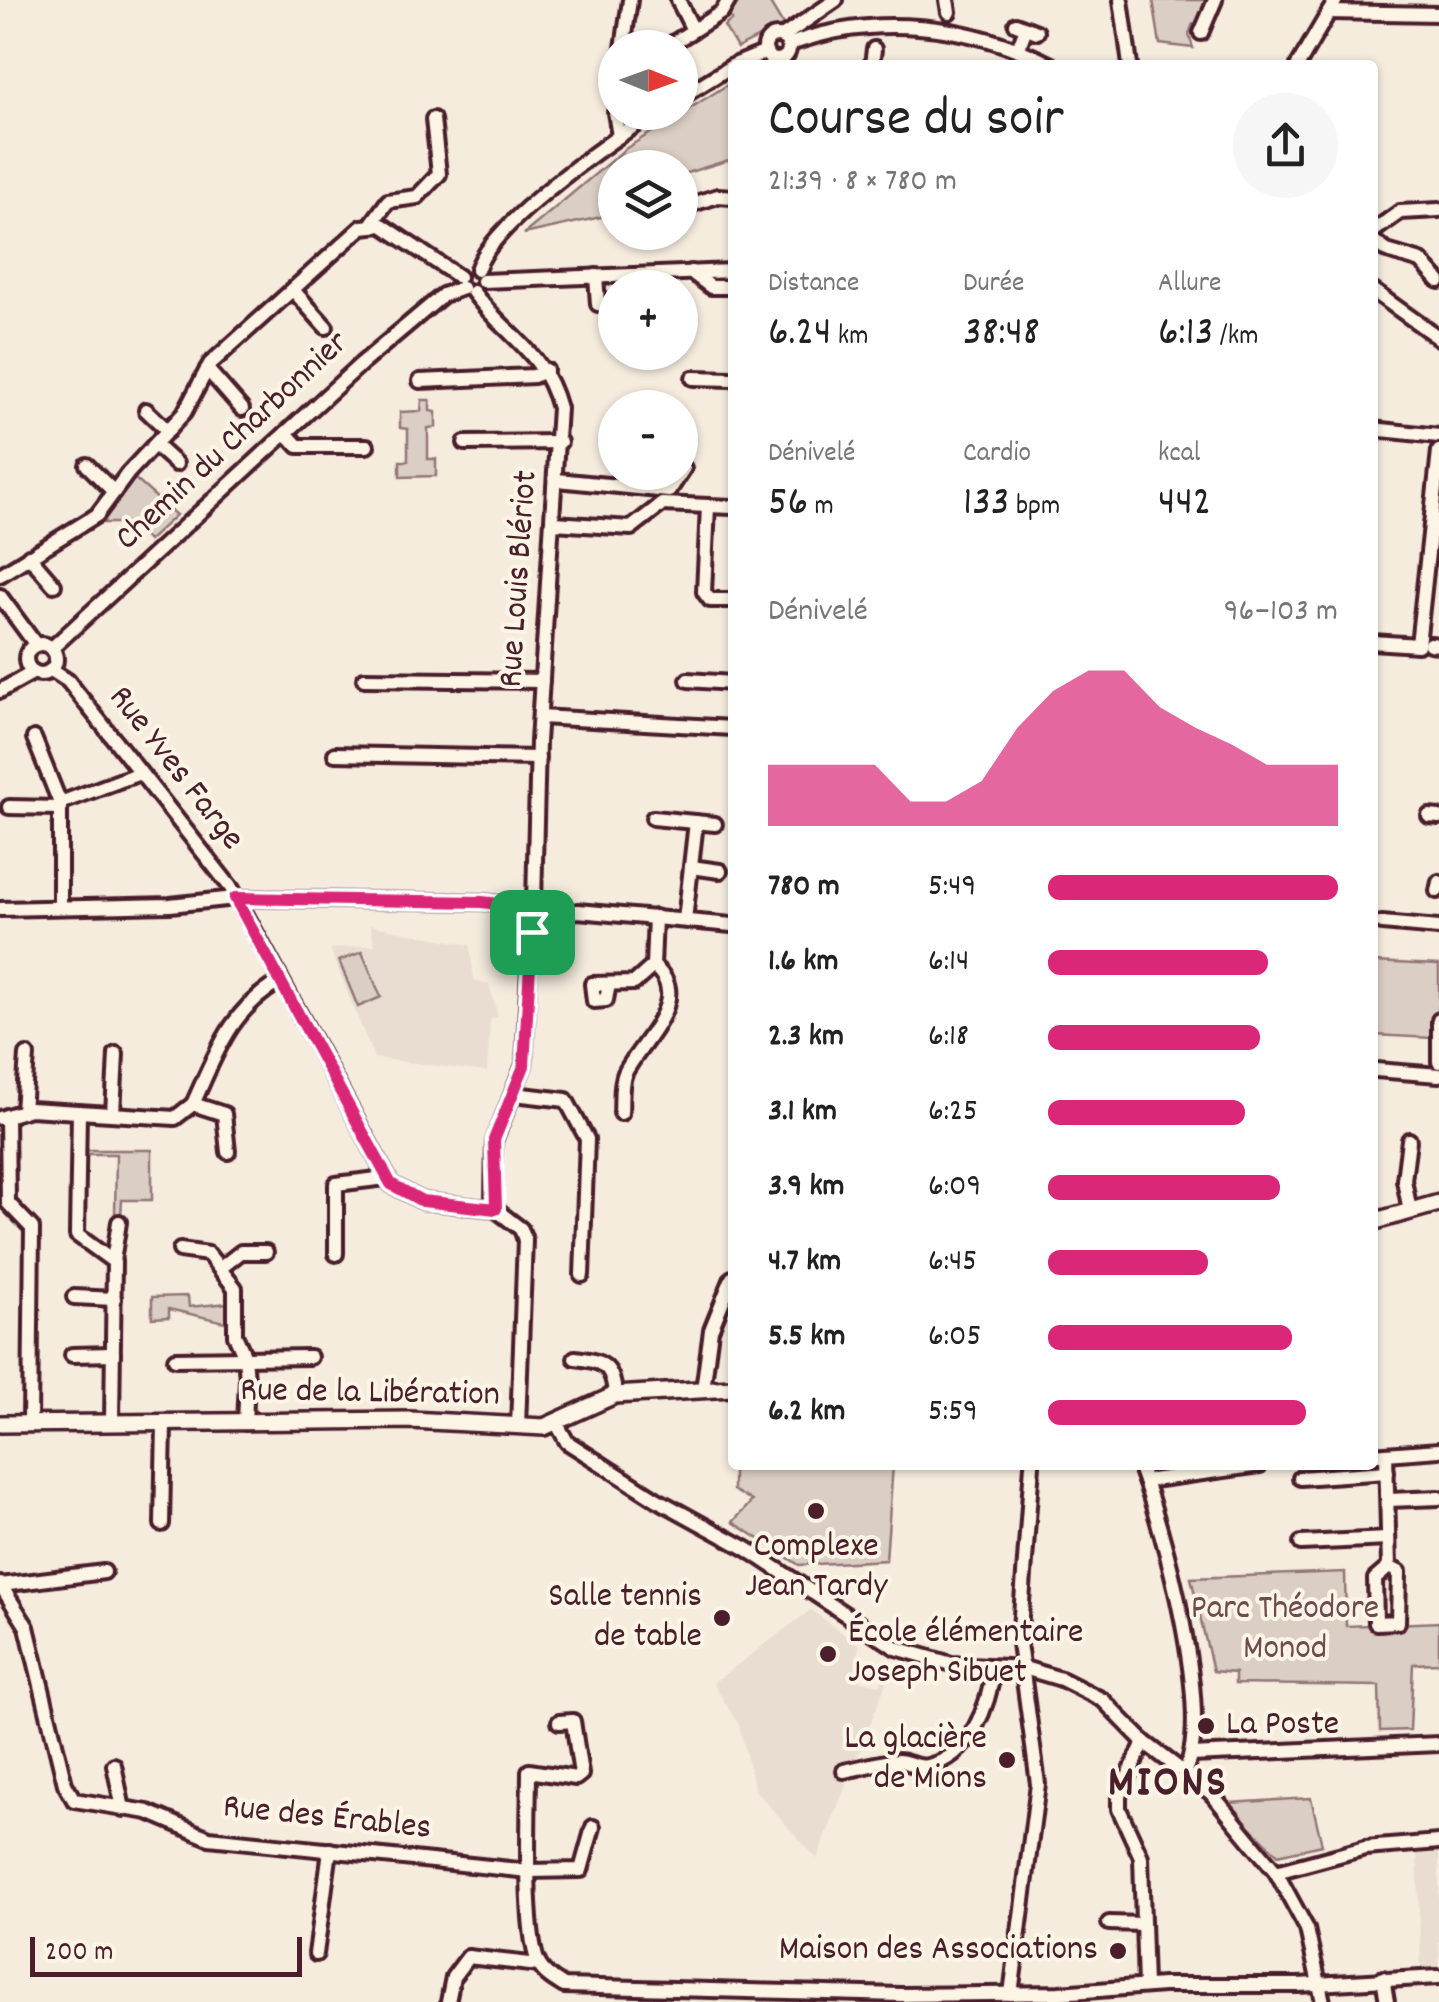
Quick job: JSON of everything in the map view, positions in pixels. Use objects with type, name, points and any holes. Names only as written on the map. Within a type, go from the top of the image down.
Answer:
[{"type":"main road","points":[[1378,1220],[1439,1202]]},
{"type":"main road","name":"Rue de la Libération","points":[[0,1424],[410,1420],[518,1426],[557,1424],[616,1395],[728,1388]]},
{"type":"street","points":[[626,30],[630,0]]},
{"type":"street","points":[[678,0],[693,30],[722,12],[728,0]]},
{"type":"street","points":[[785,41],[801,21],[836,0]]},
{"type":"street","points":[[1120,0],[1129,60]]},
{"type":"street","points":[[1202,34],[1216,0]]},
{"type":"street","points":[[1301,60],[1333,6],[1439,14]]},
{"type":"street","points":[[801,21],[812,36]]},
{"type":"street","points":[[766,52],[768,40],[887,26],[926,28],[1018,49],[1041,60]]},
{"type":"street","points":[[1018,49],[1026,28]]},
{"type":"street","points":[[782,60],[788,52],[785,41]]},
{"type":"street","points":[[873,60],[874,49]]},
{"type":"street","points":[[766,52],[777,60]]},
{"type":"street","points":[[748,60],[766,52]]},
{"type":"street","points":[[698,87],[728,70]]},
{"type":"street","points":[[0,575],[98,515],[184,413],[207,370],[372,223],[388,202],[417,196],[438,174],[433,119]]},
{"type":"street","points":[[619,130],[620,136]]},
{"type":"street","name":"Chemin du Charbonnier","points":[[52,648],[419,314],[471,282],[493,242],[629,130]]},
{"type":"street","points":[[698,202],[718,196],[728,197]]},
{"type":"street","points":[[1378,228],[1400,212],[1439,210]]},
{"type":"street","name":"Rue Louis Blériot","points":[[372,223],[382,225],[471,282],[546,370],[559,408],[558,480],[525,909]]},
{"type":"street","points":[[1378,244],[1421,261],[1439,281]]},
{"type":"street","points":[[698,272],[728,270]]},
{"type":"street","points":[[471,282],[596,276],[598,304]]},
{"type":"street","points":[[698,278],[706,285],[728,287]]},
{"type":"street","points":[[294,290],[326,327]]},
{"type":"street","points":[[1378,294],[1439,338]]},
{"type":"street","points":[[207,370],[242,408]]},
{"type":"street","points":[[420,380],[534,376],[546,370]]},
{"type":"street","points":[[693,378],[728,379]]},
{"type":"street","points":[[146,410],[168,431]]},
{"type":"street","points":[[1378,430],[1439,436]]},
{"type":"street","points":[[286,434],[298,446],[366,446]]},
{"type":"street","points":[[465,443],[560,442]]},
{"type":"street","points":[[154,445],[176,464]]},
{"type":"street","points":[[1378,642],[1429,645],[1439,451]]},
{"type":"street","points":[[87,465],[114,492]]},
{"type":"street","points":[[558,480],[598,484]]},
{"type":"street","points":[[554,523],[631,528],[662,504],[728,507]]},
{"type":"street","points":[[708,506],[704,592],[710,600],[728,600]]},
{"type":"street","points":[[29,556],[54,585]]},
{"type":"street","points":[[0,596],[36,645],[52,648],[56,657],[51,670],[30,667]]},
{"type":"street","points":[[0,691],[30,667],[36,645]]},
{"type":"street","name":"Rue Yves Farge","points":[[51,670],[68,682],[235,898],[386,1178]]},
{"type":"street","points":[[364,679],[542,682]]},
{"type":"street","points":[[688,680],[728,683]]},
{"type":"street","points":[[540,718],[728,728]]},
{"type":"street","points":[[34,738],[60,805],[60,908]]},
{"type":"street","points":[[334,754],[538,758]]},
{"type":"street","points":[[9,807],[60,805],[140,773]]},
{"type":"street","points":[[654,818],[715,824]]},
{"type":"street","points":[[685,920],[696,822]]},
{"type":"street","points":[[691,867],[720,870]]},
{"type":"street","points":[[0,909],[170,905],[235,898],[502,905],[525,909],[541,904],[549,917]]},
{"type":"street","points":[[496,1209],[494,1140],[524,1066],[532,932],[525,909]]},
{"type":"street","points":[[549,917],[578,910],[728,925]]},
{"type":"street","points":[[532,932],[544,929],[549,917]]},
{"type":"street","points":[[621,1113],[624,1075],[664,1016],[666,981],[654,966],[655,918]]},
{"type":"street","points":[[1382,924],[1439,928]]},
{"type":"street","points":[[609,984],[634,983],[654,966]]},
{"type":"street","points":[[30,1423],[32,1228],[8,1203],[4,1117],[22,1111],[175,1118],[193,1104],[228,1026],[254,996],[280,982]]},
{"type":"street","points":[[1438,1053],[1439,1020]]},
{"type":"street","points":[[22,1111],[27,1054]]},
{"type":"street","points":[[113,1114],[116,1054]]},
{"type":"street","points":[[1378,1070],[1439,1075]]},
{"type":"street","points":[[514,1094],[566,1100],[587,1138],[582,1275]]},
{"type":"street","points":[[193,1104],[224,1114],[228,1152]]},
{"type":"street","points":[[79,1112],[77,1235],[113,1261]]},
{"type":"street","points":[[1409,1140],[1404,1180],[1410,1211]]},
{"type":"street","points":[[336,1254],[336,1184],[386,1178],[412,1198],[496,1209],[512,1219],[525,1240],[518,1426]]},
{"type":"street","points":[[112,1422],[113,1261],[119,1222]]},
{"type":"street","points":[[180,1250],[208,1254],[235,1288],[234,1335],[245,1357],[245,1423]]},
{"type":"street","points":[[222,1267],[241,1252],[266,1252]]},
{"type":"street","points":[[703,1390],[711,1330],[728,1288]]},
{"type":"street","points":[[74,1296],[114,1299]]},
{"type":"street","points":[[72,1354],[113,1354]]},
{"type":"street","points":[[174,1359],[310,1357]]},
{"type":"street","points":[[575,1358],[601,1360],[608,1367],[616,1395]]},
{"type":"street","points":[[162,1524],[164,1424]]},
{"type":"street","points":[[557,1424],[567,1442],[656,1499],[748,1549],[896,1648],[952,1664],[1024,1668],[1062,1679],[1103,1700],[1144,1742],[1211,1793],[1276,1872],[1307,1928],[1323,2002]]},
{"type":"street","points":[[1389,1567],[1387,1472],[1380,1454],[1439,1450]]},
{"type":"street","points":[[1011,1994],[1038,1784],[1020,1615],[1032,1470]]},
{"type":"street","points":[[1142,1470],[1186,1643],[1192,1695],[1191,1756],[1184,1772]]},
{"type":"street","points":[[1145,1481],[1224,1470]]},
{"type":"street","points":[[1300,1478],[1387,1472]]},
{"type":"street","points":[[1388,1500],[1439,1498]]},
{"type":"street","points":[[1301,1543],[1388,1540]]},
{"type":"street","points":[[0,1585],[104,1572]]},
{"type":"street","name":"Rue des Érables","points":[[0,1585],[26,1627],[65,1784],[74,1800],[148,1812],[209,1838],[529,1872],[581,1870],[593,1827]]},
{"type":"street","points":[[844,1772],[902,1761],[916,1767],[938,1762],[962,1744],[983,1715],[994,1667]]},
{"type":"street","points":[[539,1965],[529,1872],[529,1771],[576,1778],[581,1774],[573,1721],[559,1722]]},
{"type":"street","points":[[1144,1742],[1119,1796],[1118,1809],[1141,1857],[1145,1986]]},
{"type":"street","points":[[1191,1756],[1439,1744]]},
{"type":"street","points":[[114,1765],[123,1808]]},
{"type":"street","points":[[1276,1872],[1365,1848],[1439,1842]]},
{"type":"street","points":[[316,1954],[330,1850]]},
{"type":"street","points":[[1109,1923],[1142,1924]]},
{"type":"street","points":[[448,2002],[453,1976],[468,1957],[539,1965],[564,1986],[726,1996],[1088,1997],[1145,1986],[1439,1977]]},
{"type":"street","points":[[1383,1978],[1387,2002]]},
{"type":"street","points":[[598,2002],[600,1986]]},
{"type":"shaded area","points":[[370,925],[470,945],[474,980],[489,984],[498,1017],[490,1020],[487,1072],[374,1058],[330,949],[375,945]]},
{"type":"shaded area","points":[[811,1610],[859,1645],[856,1666],[861,1681],[881,1685],[883,1677],[888,1678],[817,1859],[755,1790],[739,1725],[713,1683]]},
{"type":"shaded area","points":[[1439,1849],[1439,1971],[1421,1971],[1417,1851]]},
{"type":"green space","points":[[732,0],[768,0],[783,25],[737,48],[724,26],[732,20],[728,16]]},
{"type":"green space","points":[[1153,0],[1212,0],[1189,34],[1193,48],[1160,44]]},
{"type":"green space","points":[[728,85],[728,160],[698,169],[698,150],[624,150],[655,130],[698,130],[698,103]]},
{"type":"green space","points":[[598,172],[598,218],[524,234]]},
{"type":"green space","points":[[422,400],[430,400],[430,411],[436,412],[436,427],[428,428],[428,459],[436,459],[436,476],[400,477],[400,461],[408,461],[408,429],[400,428],[400,412],[421,411]]},
{"type":"green space","points":[[133,477],[176,515],[148,541],[132,523],[98,523]]},
{"type":"green space","points":[[362,952],[381,997],[358,1007],[339,961]]},
{"type":"green space","points":[[1378,962],[1439,965],[1439,1004],[1432,1038],[1378,1035]]},
{"type":"green space","points":[[84,1150],[152,1150],[152,1200],[122,1200],[121,1215],[115,1215],[116,1154],[84,1154]]},
{"type":"green space","points":[[188,1296],[189,1307],[229,1303],[229,1323],[169,1309],[169,1317],[152,1318],[152,1297]]},
{"type":"green space","name":"Complexe Jean Tardy","points":[[733,1470],[893,1470],[886,1560],[799,1565],[733,1522],[752,1501],[733,1490]]},
{"type":"green space","name":"Parc Théodore Monod","points":[[1345,1572],[1346,1626],[1439,1622],[1439,1663],[1413,1664],[1410,1730],[1380,1731],[1379,1686],[1235,1684],[1235,1673],[1213,1671],[1191,1578]]},
{"type":"green space","points":[[1311,1798],[1322,1845],[1278,1855],[1227,1803]]},
{"type":"place","name":"Complexe Jean Tardy","points":[[816,1511]]},
{"type":"place","name":"Salle tennis de table","points":[[722,1618]]},
{"type":"place","name":"École élémentaire Joseph Sibuet","points":[[828,1654]]},
{"type":"place","name":"La Poste","points":[[1206,1726]]},
{"type":"place","name":"La glacière de Mions","points":[[1007,1760]]},
{"type":"place","name":"Maison des Associations","points":[[1118,1951]]},
{"type":"district","name":"MIONS","points":[[1168,1785]]},
{"type":"route","points":[[235,898],[482,902],[522,907],[534,902],[541,904],[549,917],[544,929],[532,932],[524,1066],[494,1140],[496,1209],[490,1211],[412,1198],[386,1178],[235,898]]}]
